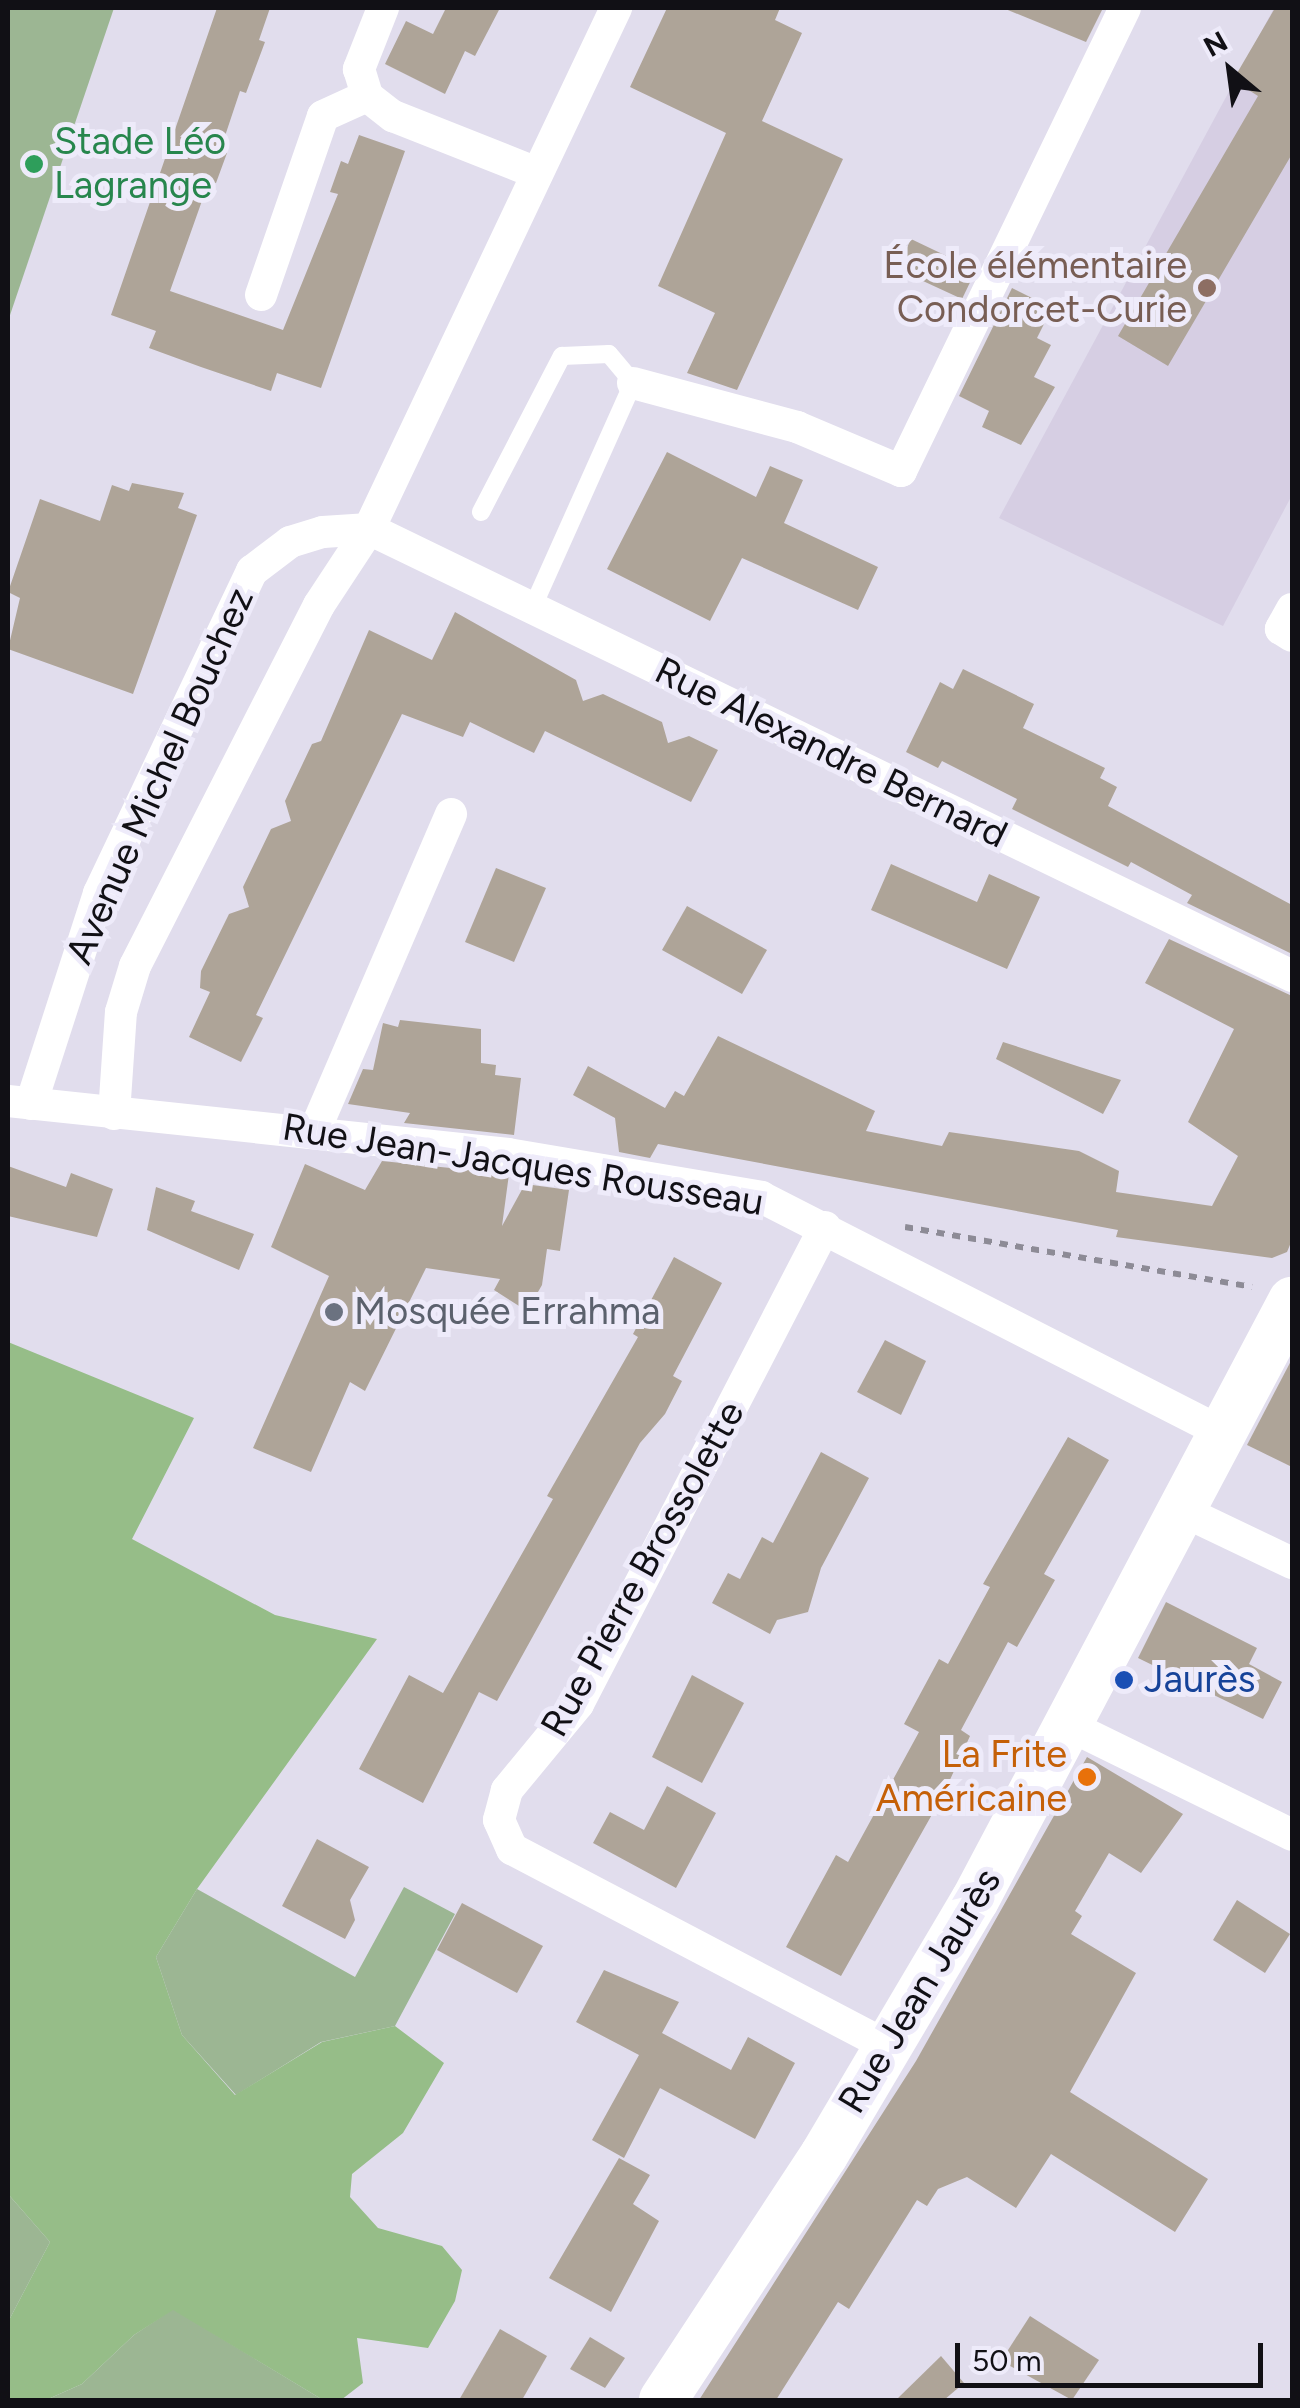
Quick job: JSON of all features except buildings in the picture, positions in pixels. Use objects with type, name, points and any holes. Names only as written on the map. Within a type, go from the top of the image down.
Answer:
[{"type":"street","points":[[383,8],[359,69],[367,96],[393,116],[538,173]]},
{"type":"street","name":"Avenue Michel Bouchez","points":[[114,1114],[122,1012],[135,966],[319,605],[370,529],[616,8]]},
{"type":"street","points":[[633,383],[797,427],[901,472],[1125,8]]},
{"type":"street","points":[[262,295],[323,116],[367,96]]},
{"type":"street","name":"Avenue Michel Bouchez","points":[[19,1102],[99,892],[252,570],[290,542],[370,529]]},
{"type":"street","name":"Rue Alexandre Bernard","points":[[370,529],[1292,976]]},
{"type":"street","points":[[1292,609],[1281,629],[1292,636]]},
{"type":"street","points":[[314,1130],[450,814]]},
{"type":"street","name":"Rue Jean-Jacques Rousseau","points":[[19,1102],[314,1130],[762,1197],[1223,1433]]},
{"type":"street","name":"Rue Pierre Brossolette","points":[[825,1227],[578,1704],[507,1790],[499,1820],[512,1848],[886,2045]]},
{"type":"street","name":"Rue Jean Jaurès","points":[[663,2400],[886,2045],[1072,1728],[1292,1303]]},
{"type":"street","points":[[1184,1510],[1292,1563]]},
{"type":"street","points":[[1072,1728],[1292,1835]]},
{"type":"lane","points":[[481,512],[562,356],[585,350],[609,354],[633,383],[532,608]]},
{"type":"path","points":[[874,1252],[892,1225],[1245,1284],[1292,1303]]},
{"type":"shaded area","name":"École élémentaire Condorcet-Curie","points":[[1273,10],[1292,22],[1292,495],[1223,626],[999,518]]},
{"type":"green space","name":"Stade Léo Lagrange","points":[[8,8],[114,8],[8,321]]},
{"type":"green space","points":[[8,1342],[194,1418],[132,1539],[275,1615],[377,1639],[197,1889],[156,1957],[182,2035],[235,2095],[322,2042],[395,2026],[444,2063],[403,2133],[352,2174],[350,2197],[378,2228],[442,2246],[462,2270],[455,2301],[428,2348],[357,2338],[363,2383],[341,2400],[323,2400],[173,2310],[134,2335],[82,2384],[46,2400],[8,2400],[8,2322],[50,2242],[8,2194]]},
{"type":"green space","points":[[404,1887],[455,1914],[395,2026],[321,2042],[236,2095],[182,2035],[156,1957],[197,1889],[355,1977]]},
{"type":"green space","points":[[8,2194],[50,2242],[8,2322]]},
{"type":"green space","points":[[173,2309],[323,2400],[46,2400],[82,2384],[134,2335]]},
{"type":"place","name":"Stade Léo Lagrange","points":[[34,164]]},
{"type":"place","name":"École élémentaire Condorcet-Curie","points":[[1207,288]]},
{"type":"place","name":"Mosquée Errahma","points":[[334,1312]]},
{"type":"place","name":"Jaurès","points":[[1124,1680]]},
{"type":"place","name":"La Frite Américaine","points":[[1087,1777]]}]
